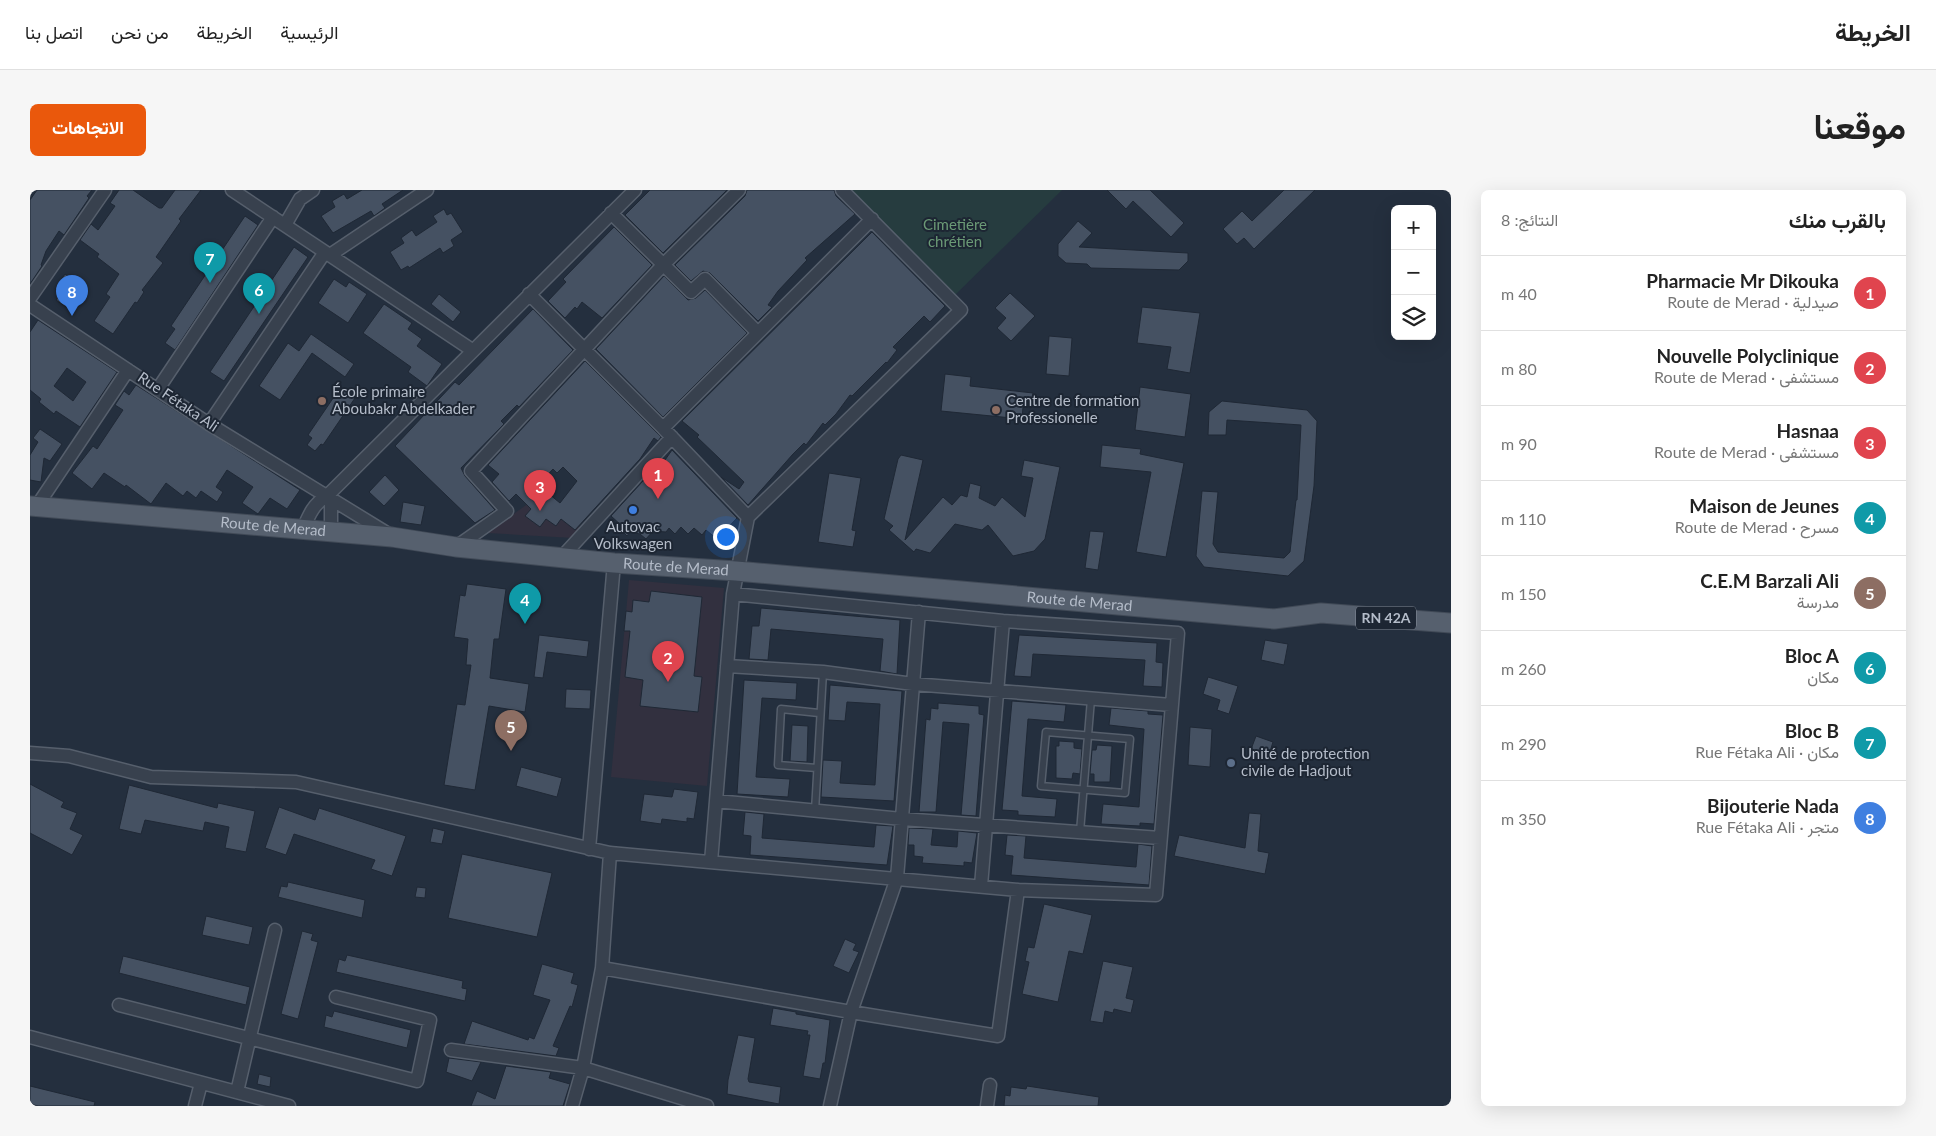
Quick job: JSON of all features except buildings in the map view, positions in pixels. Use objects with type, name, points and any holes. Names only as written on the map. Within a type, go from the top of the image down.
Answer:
[{"type":"main road","name":"Route de Merad","points":[[33,506],[392,536],[456,547],[614,563],[1274,619],[1321,613],[1451,623]]},
{"type":"street","points":[[30,298],[105,190]]},
{"type":"street","points":[[232,190],[472,350]]},
{"type":"street","points":[[285,225],[300,199],[313,190]]},
{"type":"street","points":[[209,424],[328,254],[427,190]]},
{"type":"street","points":[[303,529],[312,509],[635,190]]},
{"type":"street","points":[[456,547],[507,511],[471,471],[663,265],[739,190]]},
{"type":"street","points":[[711,862],[733,594],[748,517],[961,310],[842,190]]},
{"type":"street","points":[[611,213],[690,292],[705,279],[758,333]]},
{"type":"street","points":[[158,389],[273,217]]},
{"type":"street","points":[[561,558],[667,432],[758,333],[872,219]]},
{"type":"street","points":[[529,294],[667,432],[748,517]]},
{"type":"street","name":"Rue Fétaka Ali","points":[[30,305],[209,424],[392,536]]},
{"type":"street","points":[[33,506],[128,370]]},
{"type":"street","points":[[327,496],[331,504],[331,531]]},
{"type":"street","points":[[589,850],[614,563]]},
{"type":"street","points":[[30,753],[69,756],[151,777],[296,782],[429,810],[589,850],[610,853],[1018,890],[1156,895],[1178,634],[1003,621],[733,594]]},
{"type":"street","points":[[830,1106],[851,1012],[897,878],[919,612]]},
{"type":"street","points":[[981,886],[1003,621]]},
{"type":"street","points":[[727,666],[822,672],[913,684],[1172,706]]},
{"type":"street","points":[[716,801],[902,819],[1160,838]]},
{"type":"street","points":[[572,1106],[583,1068],[602,968],[610,853]]},
{"type":"street","points":[[602,968],[998,1036],[1018,890]]},
{"type":"street","points":[[237,1092],[275,930]]},
{"type":"street","points":[[118,1005],[417,1080],[430,1020],[336,997]]},
{"type":"street","points":[[30,1037],[289,1106]]},
{"type":"street","points":[[451,1050],[583,1068],[707,1106]]},
{"type":"street","points":[[195,1106],[201,1083]]},
{"type":"street","points":[[987,1106],[990,1085]]},
{"type":"lane","points":[[815,811],[822,672]]},
{"type":"lane","points":[[1080,832],[1090,699]]},
{"type":"lane","points":[[817,768],[778,765],[781,709],[819,713]]},
{"type":"lane","points":[[1046,732],[1088,735],[1130,738],[1125,793],[1041,786],[1046,732]]},
{"type":"shaded area","points":[[543,493],[582,529],[573,538],[487,533]]},
{"type":"shaded area","points":[[629,580],[724,588],[707,786],[611,777]]},
{"type":"green space","name":"Cimetière chrétien","points":[[850,190],[1062,190],[955,295]]},
{"type":"place","name":"Bloc B","points":[[210,283]]},
{"type":"place","name":"Bloc A","points":[[259,314]]},
{"type":"place","name":"Bijouterie Nada","points":[[72,316]]},
{"type":"place","name":"École primaire Aboubakr Abdelkader","points":[[322,401]]},
{"type":"place","name":"Centre de formation Professionelle","points":[[996,410]]},
{"type":"place","name":"Pharmacie Mr Dikouka","points":[[658,499]]},
{"type":"place","name":"Autovac Volkswagen","points":[[633,510]]},
{"type":"place","name":"Hasnaa","points":[[540,511]]},
{"type":"place","name":"Maison de Jeunes","points":[[525,624]]},
{"type":"place","name":"Nouvelle Polyclinique","points":[[668,682]]},
{"type":"place","name":"C.E.M Barzali Ali","points":[[511,751]]},
{"type":"place","name":"Unité de protection civile de Hadjout","points":[[1231,763]]}]
